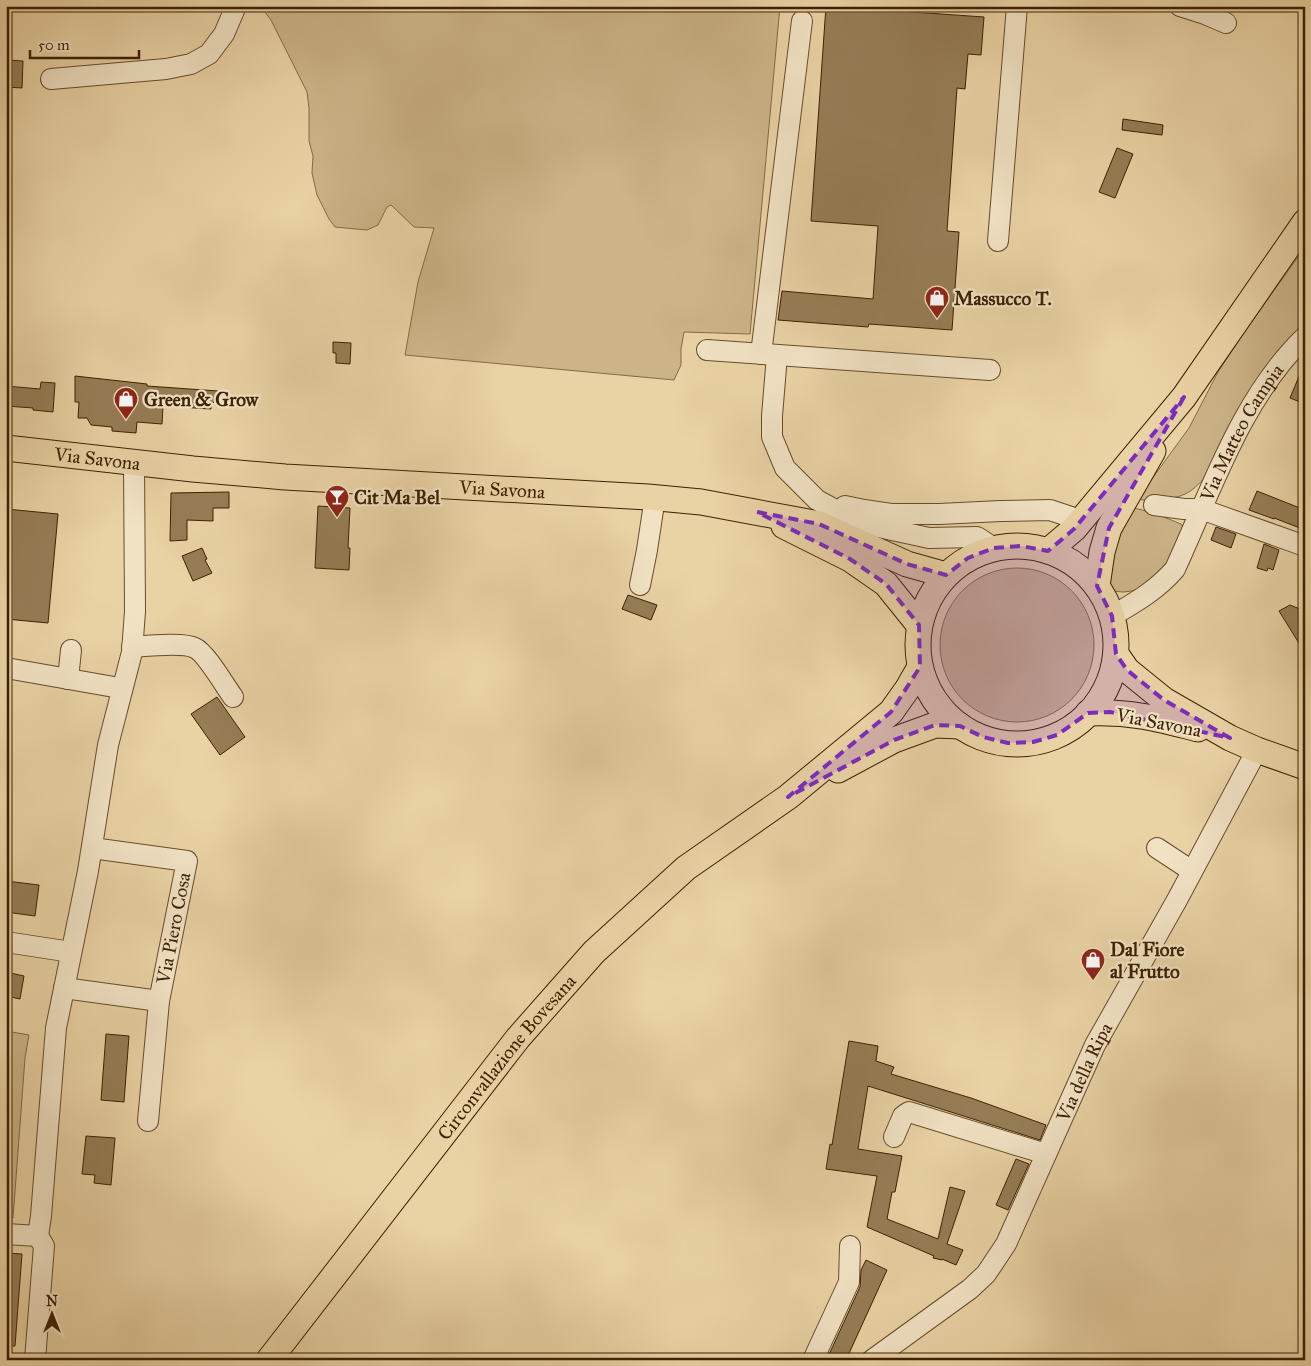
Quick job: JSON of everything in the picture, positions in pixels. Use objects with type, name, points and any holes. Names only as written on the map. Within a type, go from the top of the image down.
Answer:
[{"type":"main road","points":[[1048,551],[1074,529],[1080,520],[1132,471],[1305,222]]},
{"type":"main road","name":"Via Savona","points":[[6,448],[285,477],[654,497],[700,502],[819,524],[907,564],[946,575]]},
{"type":"main road","points":[[1097,586],[1102,552],[1109,528],[1132,471]]},
{"type":"main road","name":"Via Savona","points":[[757,512],[850,559],[886,584],[920,625]]},
{"type":"main road","points":[[1021,546],[1048,551],[1076,565],[1097,586],[1106,600],[1112,616],[1116,634],[1116,654],[1111,676],[1102,696],[1088,713],[1074,725],[1057,735],[1033,742],[1008,743],[983,737],[960,726],[942,710],[928,690],[920,667],[918,646],[920,625],[925,607],[934,590],[946,575],[968,558],[994,548],[1021,546]]},
{"type":"main road","name":"Via Savona","points":[[1116,654],[1127,670],[1164,700],[1230,738],[1305,767]]},
{"type":"main road","name":"Circonvallazione Bovesana","points":[[269,1360],[518,1038],[594,952],[686,868],[788,797],[891,712],[920,667]]},
{"type":"main road","name":"Via Savona","points":[[1088,713],[1136,714],[1230,738]]},
{"type":"main road","name":"Circonvallazione Bovesana","points":[[788,797],[894,740],[935,725],[960,726]]},
{"type":"street","points":[[51,79],[166,69],[191,64],[214,48],[224,34],[236,6]]},
{"type":"street","points":[[998,241],[1017,6]]},
{"type":"street","points":[[1180,6],[1226,23]]},
{"type":"street","points":[[802,21],[769,354],[772,437],[785,468],[817,500],[860,523],[929,538],[977,537],[994,548]]},
{"type":"street","name":"Via Matteo Campia","points":[[1112,616],[1137,602],[1170,576],[1178,563],[1217,472],[1248,412],[1289,352],[1305,337]]},
{"type":"street","points":[[708,350],[990,370]]},
{"type":"street","points":[[35,1360],[44,1246],[38,1236],[56,1028],[92,848],[108,745],[132,647],[135,611],[134,462]]},
{"type":"street","points":[[640,585],[654,497]]},
{"type":"street","points":[[817,500],[892,514],[1050,510],[1080,520]]},
{"type":"street","points":[[1154,505],[1201,509]]},
{"type":"street","name":"Via Matteo Campia","points":[[1201,509],[1305,546]]},
{"type":"street","points":[[132,647],[193,646],[201,652],[233,697]]},
{"type":"street","points":[[68,679],[71,650]]},
{"type":"street","points":[[6,668],[122,690]]},
{"type":"street","name":"Via della Ripa","points":[[872,1360],[970,1290],[986,1274],[1006,1244],[1095,1045],[1257,750]]},
{"type":"street","name":"Via Piero Cosa","points":[[92,848],[187,861],[159,1001],[148,1121]]},
{"type":"street","points":[[1157,848],[1192,871]]},
{"type":"street","points":[[6,942],[71,952]]},
{"type":"street","name":"Via Piero Cosa","points":[[64,988],[159,1001]]},
{"type":"street","points":[[894,1137],[903,1116],[909,1112],[1046,1154]]},
{"type":"street","points":[[6,1234],[38,1236]]},
{"type":"street","points":[[813,1360],[849,1282],[850,1246]]},
{"type":"path","points":[[6,1036],[9,1028]]},
{"type":"highlighted area","points":[[1184,397],[1109,528],[1097,586],[1112,616],[1116,654],[1127,670],[1164,700],[1230,738],[1110,712],[1088,713],[1057,735],[1033,742],[1008,743],[983,737],[960,726],[935,725],[894,740],[788,797],[891,712],[920,667],[919,625],[886,584],[850,559],[757,512],[819,524],[907,564],[946,575],[968,558],[994,548],[1021,546],[1048,551],[1074,529]]},
{"type":"shaded area","points":[[264,6],[780,6],[750,334],[684,332],[681,365],[674,380],[405,355],[418,282],[434,228],[414,227],[391,205],[387,207],[378,225],[367,230],[335,227],[317,195],[312,173],[313,156],[309,141],[307,92],[271,20],[264,11]]},
{"type":"shaded area","points":[[1305,247],[1305,320],[1207,476],[1191,490],[1180,496],[1142,500],[1138,498],[1189,428],[1218,372]]},
{"type":"shaded area","points":[[1130,507],[1154,513],[1181,524],[1183,527],[1163,573],[1151,583],[1132,591],[1113,591],[1109,586],[1111,554]]},
{"type":"shaded area","points":[[1017,568],[1046,574],[1060,581],[1071,591],[1081,602],[1088,616],[1094,645],[1088,674],[1081,688],[1071,699],[1060,709],[1046,716],[1017,722],[988,716],[974,709],[963,699],[953,688],[946,674],[940,645],[946,616],[953,602],[963,591],[974,581],[988,574]]},
{"type":"shaded area","points":[[6,1031],[29,1035],[25,1058],[13,1218],[6,1217]]},
{"type":"building","points":[[826,6],[984,17],[981,55],[968,54],[965,89],[957,88],[947,231],[959,232],[952,330],[869,324],[868,327],[778,320],[782,291],[873,299],[878,226],[811,221]]},
{"type":"building","points":[[6,60],[23,61],[22,88],[6,87]]},
{"type":"building","points":[[1123,119],[1163,125],[1162,135],[1122,130]]},
{"type":"building","points":[[1117,148],[1133,154],[1115,198],[1099,192]]},
{"type":"building","points":[[333,342],[351,343],[350,364],[336,363],[336,353],[333,353]]},
{"type":"building","points":[[1305,362],[1305,404],[1290,398]]},
{"type":"building","points":[[75,376],[147,384],[147,386],[218,391],[218,403],[211,402],[211,409],[163,406],[162,424],[137,422],[136,433],[112,431],[112,427],[91,425],[87,418],[78,418],[79,402],[75,402]]},
{"type":"building","points":[[41,382],[55,383],[53,412],[6,406],[6,386],[40,389]]},
{"type":"building","points":[[1257,491],[1305,510],[1305,530],[1249,510]]},
{"type":"building","points":[[229,492],[229,508],[213,508],[213,521],[187,520],[187,540],[170,541],[171,493]]},
{"type":"building","points":[[318,506],[350,508],[349,570],[315,568]]},
{"type":"building","points":[[6,509],[58,514],[48,623],[6,619]]},
{"type":"building","points":[[1216,527],[1236,534],[1231,548],[1211,540]]},
{"type":"building","points":[[1264,544],[1279,550],[1273,570],[1268,568],[1267,571],[1257,568]]},
{"type":"building","points":[[202,548],[207,559],[205,560],[212,573],[193,581],[182,556]]},
{"type":"building","points":[[628,595],[657,605],[651,620],[622,609]]},
{"type":"building","points":[[1290,605],[1305,611],[1305,653],[1279,611]]},
{"type":"building","points":[[217,697],[245,737],[220,755],[191,714]]},
{"type":"building","points":[[6,881],[39,885],[35,916],[6,912]]},
{"type":"building","points":[[6,972],[24,976],[20,999],[6,996]]},
{"type":"building","points":[[106,1034],[129,1036],[124,1102],[101,1100]]},
{"type":"building","points":[[849,1041],[878,1046],[876,1061],[894,1067],[891,1074],[971,1098],[1046,1125],[1040,1140],[868,1086],[858,1149],[902,1156],[895,1192],[892,1192],[887,1219],[938,1239],[950,1187],[965,1191],[947,1244],[963,1250],[956,1265],[942,1259],[933,1258],[934,1256],[867,1227],[877,1176],[826,1169],[830,1144],[832,1145]]},
{"type":"building","points":[[86,1136],[115,1138],[111,1185],[94,1183],[95,1175],[82,1174]]},
{"type":"building","points":[[1016,1159],[1029,1164],[1008,1210],[996,1205]]},
{"type":"building","points":[[6,1253],[22,1254],[15,1346],[6,1346]]},
{"type":"building","points":[[866,1260],[887,1270],[846,1360],[828,1360],[860,1287],[861,1270]]},
{"type":"place","name":"Massucco T.","points":[[937,319]]},
{"type":"place","name":"Green & Grow","points":[[126,420]]},
{"type":"place","name":"Cit Ma Bel","points":[[337,518]]},
{"type":"place","name":"Dal Fiore al Frutto","points":[[1093,981]]}]
